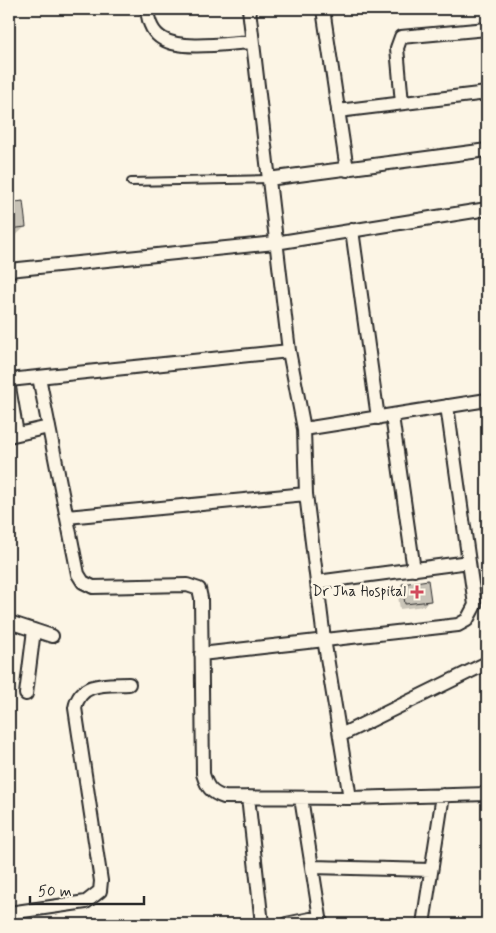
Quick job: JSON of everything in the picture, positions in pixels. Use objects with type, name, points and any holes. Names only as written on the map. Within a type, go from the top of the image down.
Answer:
[{"type":"street","points":[[147,9],[153,30],[163,40],[179,45],[252,42]]},
{"type":"street","points":[[248,9],[289,351],[304,429],[306,494],[324,639],[350,798]]},
{"type":"street","points":[[323,9],[347,170]]},
{"type":"street","points":[[402,103],[397,48],[401,37],[487,29]]},
{"type":"street","points":[[338,111],[487,93]]},
{"type":"street","points":[[268,179],[487,150]]},
{"type":"street","points":[[9,270],[275,243],[487,208]]},
{"type":"street","points":[[352,230],[378,418]]},
{"type":"street","points":[[9,380],[289,351]]},
{"type":"street","points":[[39,377],[78,574],[83,582],[93,587],[188,585],[199,589],[202,598],[202,774],[207,786],[214,794],[224,797],[301,798],[487,794]]},
{"type":"street","points":[[9,387],[13,435],[49,427]]},
{"type":"street","points":[[304,429],[487,400]]},
{"type":"street","points":[[201,654],[458,625],[467,620],[473,612],[475,605],[447,406]]},
{"type":"street","points":[[392,416],[414,570]]},
{"type":"street","points":[[67,517],[306,494]]},
{"type":"street","points":[[317,582],[469,562]]},
{"type":"street","points":[[9,622],[52,636]]},
{"type":"street","points":[[26,694],[34,630]]},
{"type":"street","points":[[341,735],[487,663]]},
{"type":"street","points":[[9,913],[86,902],[100,891],[101,881],[75,708],[77,698],[86,688],[129,684]]},
{"type":"street","points":[[423,924],[444,795]]},
{"type":"street","points":[[248,797],[262,924]]},
{"type":"street","points":[[286,924],[320,921],[301,798]]},
{"type":"street","points":[[312,867],[431,870]]},
{"type":"lane","points":[[130,182],[268,179]]},
{"type":"building","points":[[23,201],[26,227],[9,229],[9,203]]},
{"type":"building","points":[[428,580],[431,601],[405,604],[402,584]]},
{"type":"place","name":"Dr Jha Hospital","points":[[417,592]]}]
